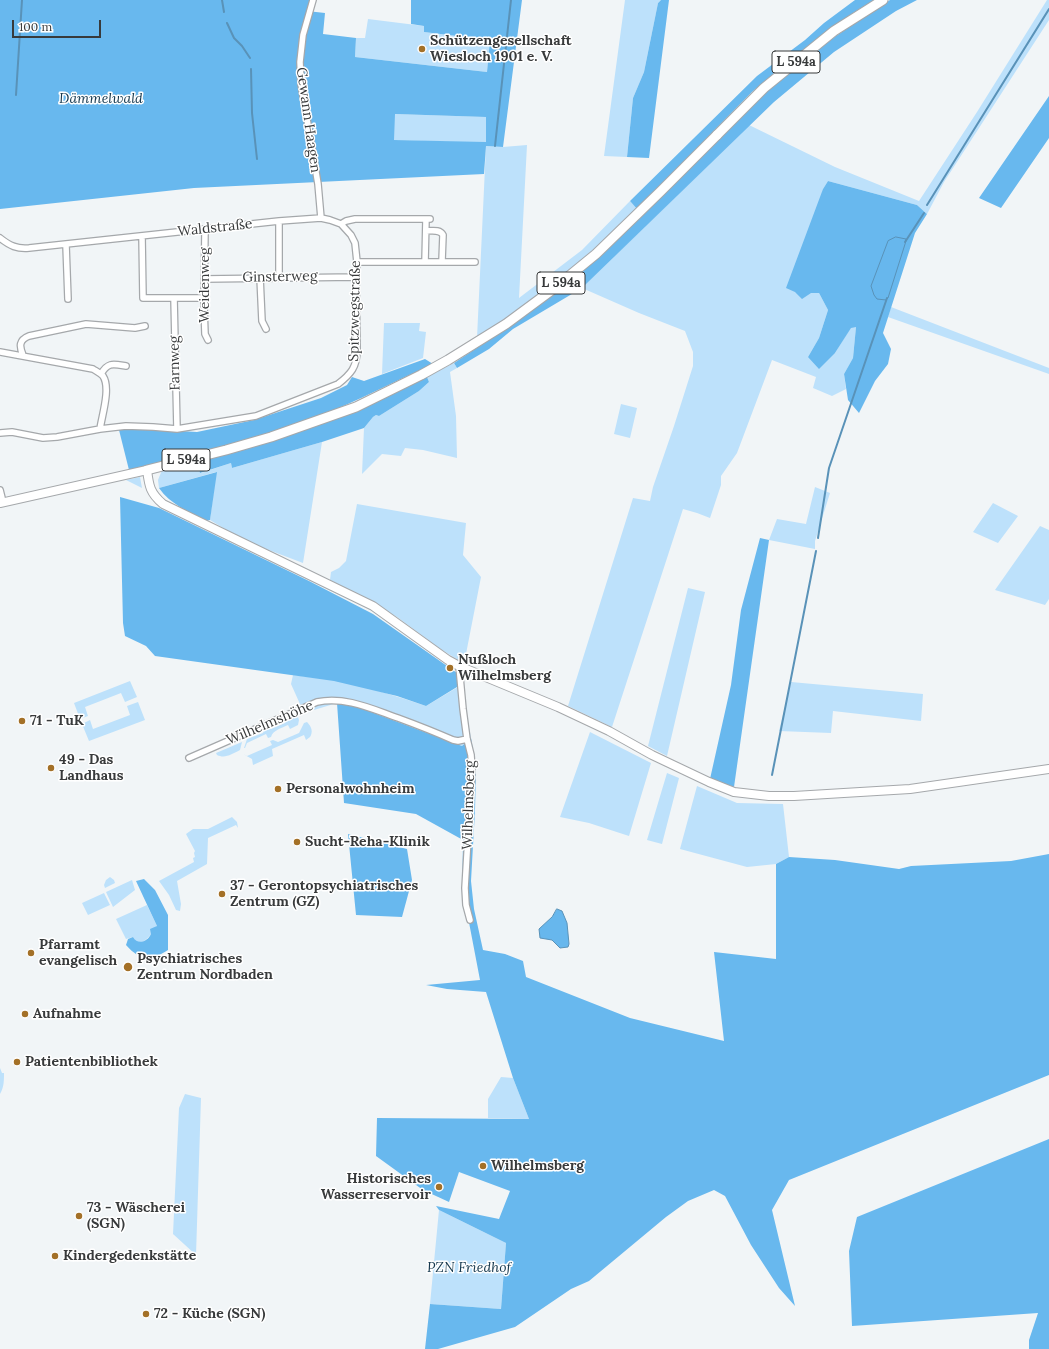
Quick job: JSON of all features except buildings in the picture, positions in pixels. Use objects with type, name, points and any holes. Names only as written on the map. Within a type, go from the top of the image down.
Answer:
[{"type":"main road","name":"L 594a","points":[[146,470],[271,437],[356,407],[448,360],[506,324],[552,290],[596,254],[764,88],[834,31],[883,0]]},
{"type":"main road","points":[[2,502],[146,470],[152,492],[163,504],[372,606],[448,660],[459,666],[558,706],[609,731],[652,755],[734,792],[769,796],[794,796],[910,789],[1049,769]]},
{"type":"street","name":"Gewann Haagen","points":[[313,0],[304,36],[300,62],[301,84],[318,184],[321,218]]},
{"type":"street","name":"Waldstraße","points":[[0,238],[9,245],[20,248],[66,245],[279,221],[321,218],[340,224]]},
{"type":"street","points":[[340,224],[355,219],[428,219],[426,231],[426,262]]},
{"type":"street","points":[[279,221],[279,277]]},
{"type":"street","name":"Spitzwegstraße","points":[[0,433],[12,432],[44,438],[71,435],[100,429],[137,426],[176,429],[256,416],[338,384],[346,378],[354,368],[357,361],[357,262],[355,243],[351,235],[340,224]]},
{"type":"street","name":"Weidenweg","points":[[205,229],[204,298],[205,334],[208,340]]},
{"type":"street","points":[[426,231],[441,232],[443,236],[442,261]]},
{"type":"street","points":[[142,236],[143,298],[204,298]]},
{"type":"street","points":[[66,245],[68,299]]},
{"type":"street","points":[[357,262],[475,262]]},
{"type":"street","points":[[260,277],[262,321],[266,329]]},
{"type":"street","name":"Ginsterweg","points":[[204,279],[260,277],[356,277]]},
{"type":"street","name":"Farnweg","points":[[174,298],[176,429]]},
{"type":"street","points":[[23,355],[20,346],[21,342],[24,338],[29,336],[86,324],[135,328],[145,326]]},
{"type":"street","points":[[0,352],[93,369],[102,374],[107,390],[100,429]]},
{"type":"street","points":[[102,374],[108,366],[117,364],[126,366]]},
{"type":"street","points":[[0,490],[2,502]]},
{"type":"street","name":"Wilhelmsberg","points":[[459,666],[460,684],[472,770],[465,888],[466,905],[470,920]]},
{"type":"street","name":"Wilhelmshöhe","points":[[189,758],[321,702],[343,701],[377,711],[453,740],[458,741],[467,739]]},
{"type":"green space","name":"Dämmelwald","points":[[0,0],[311,0],[307,11],[325,13],[323,34],[356,38],[355,57],[487,72],[490,40],[424,32],[424,26],[411,24],[411,0],[522,0],[503,147],[486,146],[484,174],[194,188],[0,209]],"holes":[[[395,114],[486,117],[486,142],[394,140]]]},
{"type":"green space","points":[[625,0],[661,0],[658,3],[644,72],[633,98],[627,157],[604,156]]},
{"type":"green space","points":[[661,0],[669,0],[649,158],[627,157],[633,98],[644,72],[658,3]]},
{"type":"green space","points":[[855,0],[874,0],[853,13],[790,60],[752,92],[637,209],[630,201],[757,76]]},
{"type":"green space","points":[[890,0],[917,0],[896,11],[834,52],[774,102],[582,288],[513,329],[489,349],[457,368],[454,363],[507,328],[603,254],[747,110],[787,74],[836,36]]},
{"type":"green space","points":[[1047,0],[1049,0],[1049,20],[944,182],[927,214],[917,205],[828,181],[823,189],[811,292],[819,293],[828,310],[819,338],[808,357],[835,353],[851,327],[856,327],[853,358],[844,374],[846,389],[832,396],[813,388],[816,377],[772,360],[737,453],[721,476],[721,485],[710,518],[683,509],[612,727],[568,706],[633,498],[650,501],[653,487],[693,366],[693,352],[685,331],[582,288],[749,125],[835,167],[919,201]]},
{"type":"green space","name":"Schützengesellschaft Wiesloch 1901 e. V.","points":[[368,19],[424,26],[424,32],[490,40],[487,72],[355,57],[356,38],[365,38]]},
{"type":"green space","points":[[1049,96],[1049,138],[1001,208],[979,198]]},
{"type":"green space","points":[[394,114],[487,117],[486,143],[394,140]]},
{"type":"green space","points":[[527,145],[519,298],[582,250],[630,201],[637,209],[598,246],[567,272],[527,303],[477,338],[486,146],[503,147]]},
{"type":"green space","points":[[828,181],[917,205],[927,214],[915,233],[883,333],[891,349],[888,364],[875,381],[859,413],[848,400],[844,374],[853,358],[856,327],[851,328],[835,353],[819,369],[808,357],[819,338],[828,310],[819,293],[811,293],[802,299],[795,292],[786,288],[823,189]]},
{"type":"green space","points":[[891,307],[1049,368],[1049,374],[888,317]]},
{"type":"green space","points":[[384,323],[420,323],[419,331],[426,332],[423,358],[382,374]]},
{"type":"green space","points":[[425,359],[433,364],[334,410],[296,425],[225,447],[129,470],[119,430],[147,429],[197,432],[254,420],[321,398],[347,385],[352,377],[364,381]]},
{"type":"green space","points":[[454,363],[457,368],[450,372],[456,416],[457,458],[423,450],[405,448],[401,456],[382,454],[362,474],[364,428],[373,417],[376,415],[379,416],[419,391],[429,382],[427,377]]},
{"type":"green space","points":[[427,377],[429,382],[419,391],[379,416],[376,415],[373,417],[364,428],[322,442],[232,468],[231,463],[200,473],[198,461],[369,405]]},
{"type":"green space","points":[[621,404],[637,408],[630,438],[614,434]]},
{"type":"green space","points":[[322,442],[303,563],[245,541],[210,520],[216,472],[159,488],[158,480],[162,470],[198,461],[201,473],[231,463],[232,468]]},
{"type":"green space","points":[[217,472],[210,520],[206,521],[180,507],[163,494],[159,488]]},
{"type":"green space","points":[[140,477],[142,488],[126,480]]},
{"type":"green space","points":[[815,487],[830,493],[815,541],[815,549],[769,540],[777,519],[806,524]]},
{"type":"green space","points":[[120,497],[159,508],[373,614],[457,673],[457,687],[426,706],[397,696],[334,681],[155,656],[146,646],[125,636],[123,623]]},
{"type":"green space","points":[[993,503],[1018,516],[998,543],[973,532]]},
{"type":"green space","points":[[357,504],[466,523],[463,555],[481,577],[463,663],[439,648],[397,617],[330,580],[331,572],[339,568],[346,561]]},
{"type":"green space","points":[[1040,526],[1049,530],[1049,599],[1045,605],[995,590]]},
{"type":"green space","points":[[760,538],[769,540],[734,787],[710,779],[731,685],[741,610]]},
{"type":"green space","points":[[688,588],[705,592],[667,756],[648,746]]},
{"type":"green space","points":[[293,675],[333,680],[357,685],[426,706],[463,684],[464,701],[471,738],[462,746],[358,707],[337,703],[304,713],[291,684]]},
{"type":"green space","points":[[130,681],[137,697],[125,702],[121,693],[85,707],[88,716],[80,719],[74,703]]},
{"type":"green space","points":[[791,682],[923,694],[921,721],[833,711],[831,733],[779,731]]},
{"type":"green space","points":[[138,702],[145,720],[89,741],[82,724],[90,720],[93,729],[130,715],[127,706]]},
{"type":"green space","points":[[337,703],[358,707],[462,746],[471,738],[476,767],[471,881],[474,909],[483,950],[505,954],[523,961],[526,977],[630,1018],[724,1041],[714,952],[776,959],[776,864],[789,857],[835,860],[899,869],[911,866],[1011,861],[1049,854],[1049,1075],[789,1180],[772,1210],[795,1306],[779,1288],[751,1245],[725,1196],[714,1190],[688,1201],[666,1217],[589,1281],[571,1289],[515,1327],[438,1349],[425,1349],[430,1304],[501,1309],[506,1243],[439,1210],[436,1206],[499,1219],[510,1191],[459,1172],[449,1202],[423,1190],[376,1156],[377,1118],[529,1119],[513,1078],[486,992],[447,989],[426,985],[480,980],[467,912],[462,903],[463,840],[416,814],[344,803]]},
{"type":"green space","points":[[292,716],[298,717],[298,725],[290,729],[288,725],[276,731],[271,737],[268,738],[266,734],[247,743],[244,748],[247,739],[263,733],[265,727],[269,726],[271,729],[285,723],[286,718]]},
{"type":"green space","points":[[307,722],[312,731],[310,737],[306,740],[304,735],[272,749],[273,756],[253,765],[252,759],[243,754],[247,756],[272,745],[270,741],[273,740],[278,742],[299,733],[304,723]]},
{"type":"green space","points":[[590,732],[651,763],[629,836],[589,823],[560,817]]},
{"type":"green space","points":[[242,742],[240,750],[231,754],[220,756],[216,753]]},
{"type":"green space","points":[[667,773],[679,778],[662,844],[647,840]]},
{"type":"green space","points":[[697,786],[737,803],[783,804],[789,857],[776,864],[747,867],[680,849]]},
{"type":"green space","points":[[232,817],[237,822],[238,828],[236,825],[208,838],[207,864],[177,881],[181,904],[180,911],[176,910],[169,895],[159,881],[194,862],[193,858],[195,857],[195,851],[186,834],[193,829],[208,829]]},
{"type":"green space","points":[[348,834],[407,849],[412,880],[402,917],[356,915]]},
{"type":"green space","points":[[110,877],[115,883],[105,888],[104,885],[106,880]]},
{"type":"green space","points":[[144,879],[155,890],[168,915],[168,950],[162,954],[146,958],[136,954],[126,945],[128,939],[133,937],[135,940],[143,942],[150,937],[150,929],[157,926],[136,881]]},
{"type":"green space","points":[[132,880],[135,890],[113,907],[106,892]]},
{"type":"green space","points":[[104,893],[110,905],[88,915],[82,903]]},
{"type":"green space","points":[[147,905],[157,926],[143,942],[136,941],[133,937],[126,939],[116,919]]},
{"type":"green space","points":[[0,1068],[2,1073],[4,1073],[4,1081],[0,1094]]},
{"type":"green space","points":[[501,1077],[513,1078],[529,1119],[488,1118],[488,1099]]},
{"type":"green space","points":[[185,1094],[201,1098],[196,1255],[173,1234],[179,1108]]},
{"type":"green space","points":[[1049,1139],[1049,1349],[1029,1349],[1029,1340],[1038,1313],[852,1326],[849,1251],[857,1217]]},
{"type":"green space","name":"PZN Friedhof","points":[[439,1210],[506,1243],[501,1309],[430,1304]]},
{"type":"shaded area","points":[[896,237],[906,239],[906,241],[888,298],[886,300],[877,299],[871,286],[888,241]]},
{"type":"shaded area","points":[[557,909],[562,911],[567,923],[568,947],[560,948],[552,940],[540,938],[539,929],[552,917]]},
{"type":"waterway","points":[[16,95],[22,0]]},
{"type":"waterway","points":[[222,0],[224,12]]},
{"type":"waterway","points":[[495,146],[511,0]]},
{"type":"waterway","points":[[927,205],[1049,9]]},
{"type":"waterway","points":[[227,23],[234,38],[242,46],[250,58]]},
{"type":"waterway","points":[[251,69],[252,113],[257,159]]},
{"type":"waterway","points":[[905,242],[924,213]]},
{"type":"waterway","points":[[818,538],[829,468],[887,298]]},
{"type":"waterway","points":[[772,775],[816,551]]},
{"type":"place","name":"Schützengesellschaft Wiesloch 1901 e. V.","points":[[422,49]]},
{"type":"place","name":"Nußloch Wilhelmsberg","points":[[450,668]]},
{"type":"place","name":"71 - TuK","points":[[22,721]]},
{"type":"place","name":"49 - Das Landhaus","points":[[51,768]]},
{"type":"place","name":"Personalwohnheim","points":[[278,789]]},
{"type":"place","name":"Sucht-Reha-Klinik","points":[[297,842]]},
{"type":"place","name":"37 - Gerontopsychiatrisches Zentrum (GZ)","points":[[222,894]]},
{"type":"place","name":"Pfarramt evangelisch","points":[[31,953]]},
{"type":"place","name":"Psychiatrisches Zentrum Nordbaden","points":[[128,967]]},
{"type":"place","name":"Aufnahme","points":[[25,1014]]},
{"type":"place","name":"Patientenbibliothek","points":[[17,1062]]},
{"type":"place","name":"Wilhelmsberg","points":[[483,1166]]},
{"type":"place","name":"Historisches Wasserreservoir","points":[[439,1187]]},
{"type":"place","name":"73 - Wäscherei (SGN)","points":[[79,1216]]},
{"type":"place","name":"Kindergedenkstätte","points":[[55,1256]]},
{"type":"place","name":"72 - Küche (SGN)","points":[[146,1314]]}]
